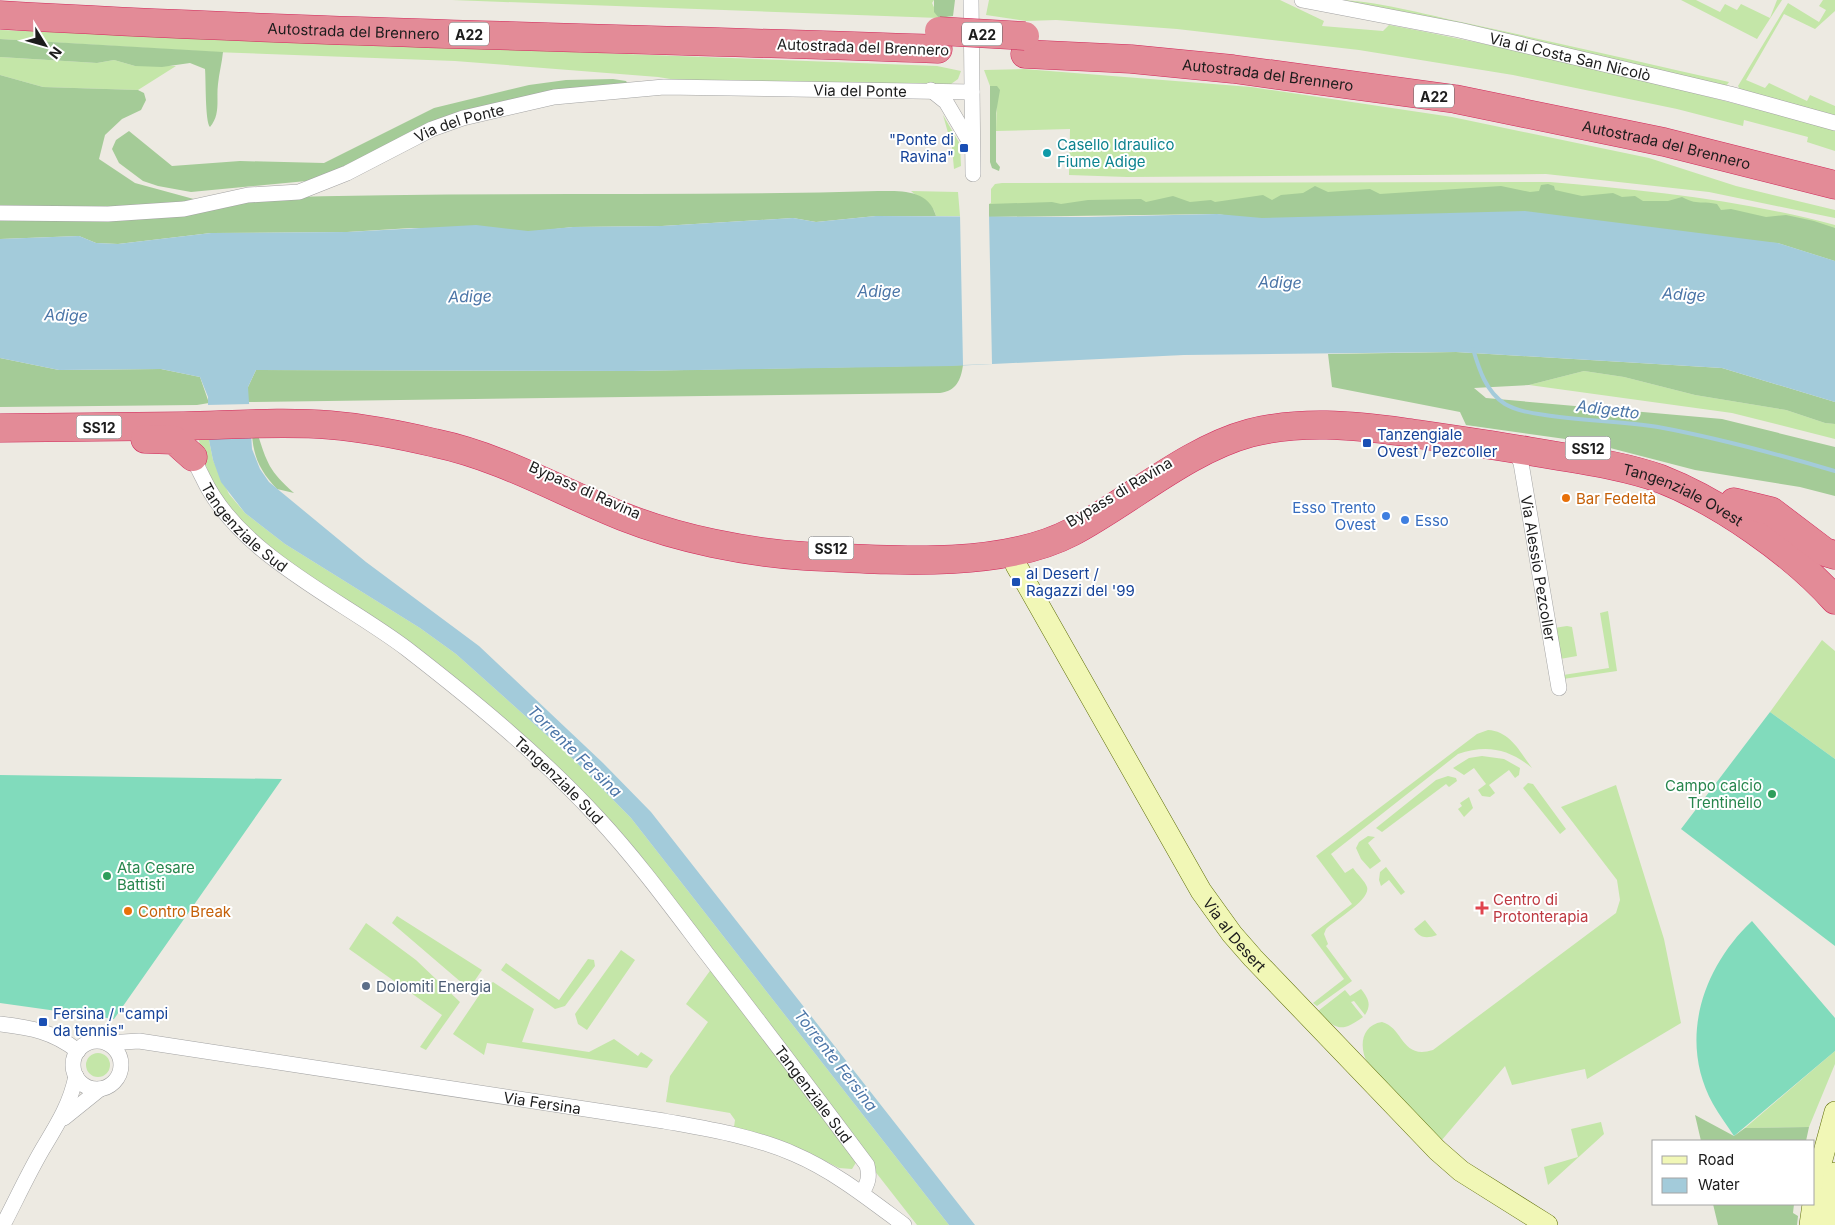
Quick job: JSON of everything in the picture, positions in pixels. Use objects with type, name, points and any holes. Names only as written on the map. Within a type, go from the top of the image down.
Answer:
[{"type":"highway","name":"Autostrada del Brennero","points":[[34,0],[166,8],[1246,53],[1455,81],[1664,124],[1835,168]]},
{"type":"highway","name":"Autostrada del Brennero","points":[[0,15],[125,22],[938,40]]},
{"type":"highway","name":"Autostrada del Brennero","points":[[1025,45],[1131,60],[1233,69],[1455,99],[1664,142],[1835,185]]},
{"type":"highway","name":"SS12","points":[[4,424],[257,419],[328,420]]},
{"type":"highway","name":"Bypass di Ravina","points":[[328,420],[444,434],[537,468],[637,514],[690,529],[761,542],[886,550],[974,547],[1061,527],[1108,501],[1145,475],[1228,431],[1265,419],[1326,419]]},
{"type":"highway","name":"Bypass di Ravina","points":[[328,420],[441,444],[534,476],[627,518],[682,535],[733,546],[797,556],[934,560],[986,555],[1023,556],[1065,536],[1114,509],[1151,483],[1191,460],[1232,440],[1269,429],[1326,419]]},
{"type":"highway","name":"Tangenziale Ovest","points":[[1326,419],[1515,449],[1625,469],[1662,480],[1696,495],[1798,564],[1835,600]]},
{"type":"highway","name":"Tangenziale Ovest","points":[[1326,419],[1432,425],[1614,452],[1666,469],[1734,502],[1805,552],[1835,580]]},
{"type":"highway","points":[[4,424],[32,439],[174,440],[193,457]]},
{"type":"highway","points":[[1734,502],[1771,511],[1825,552],[1835,555]]},
{"type":"street","points":[[972,0],[973,174]]},
{"type":"street","name":"Via di Costa San Nicolò","points":[[1302,0],[1459,30],[1730,94],[1835,123]]},
{"type":"street","name":"Via del Ponte","points":[[0,214],[108,214],[184,209],[248,194],[300,192],[347,173],[432,129],[463,118],[554,97],[664,87],[972,92]]},
{"type":"street","points":[[931,90],[946,102],[972,147]]},
{"type":"street","name":"Tangenziale Sud","points":[[196,421],[193,457],[218,503],[251,540],[330,598],[385,633],[468,696],[525,745],[599,819],[645,873],[867,1165],[869,1174],[868,1185],[862,1193]]},
{"type":"street","name":"Via Alessio Pezcoller","points":[[1515,449],[1521,464],[1559,688]]},
{"type":"street","name":"Via al Desert","points":[[1023,556],[1196,882],[1232,934],[1437,1150],[1461,1171],[1546,1225]]},
{"type":"street","points":[[0,1024],[42,1030],[61,1039],[78,1051]]},
{"type":"street","name":"Via Fersina","points":[[3,1225],[72,1097],[76,1076],[73,1064],[78,1051],[91,1042],[139,1041],[664,1121],[728,1133],[796,1155],[862,1193],[904,1225]]},
{"type":"street","points":[[107,1043],[118,1054],[121,1069]]},
{"type":"street","name":"Via Fersina","points":[[61,1120],[100,1089],[114,1082],[130,1056],[140,1048],[157,1044]]},
{"type":"street","points":[[76,1076],[86,1086],[100,1089]]},
{"type":"street","points":[[1815,1195],[1818,1174],[1835,1112]]},
{"type":"street","points":[[1826,1225],[1835,1173]]},
{"type":"street","points":[[1810,1225],[1813,1205]]},
{"type":"green space","points":[[452,0],[934,0],[932,3],[939,18]]},
{"type":"green space","points":[[934,0],[955,0],[953,16],[939,18],[934,12]]},
{"type":"green space","points":[[989,0],[1280,0],[1324,21],[1322,26],[1383,31],[1389,25],[1445,36],[1613,73],[1835,130],[1835,151],[1807,142],[1808,137],[1744,120],[1743,126],[1677,109],[1513,75],[1359,50],[1177,29],[1056,20],[1026,21],[986,15]]},
{"type":"green space","points":[[1332,0],[1366,2],[1399,8],[1729,82],[1726,86]]},
{"type":"green space","points":[[1681,0],[1696,0],[1720,12],[1725,4],[1737,10],[1741,4],[1770,18],[1777,0],[1782,0],[1757,39]]},
{"type":"green space","points":[[1823,0],[1835,0],[1835,11],[1815,29],[1784,14],[1746,80],[1765,88],[1769,83],[1807,101],[1810,95],[1835,106],[1835,120],[1740,90],[1738,86],[1788,3],[1819,22],[1826,10],[1819,6]]},
{"type":"green space","points":[[0,30],[937,66],[961,71],[958,79],[951,84],[683,81],[658,77],[455,61],[213,52],[0,39]]},
{"type":"green space","points":[[0,39],[223,52],[218,80],[216,117],[210,127],[206,109],[205,69],[190,63],[162,67],[135,66],[114,60],[97,63],[0,57]]},
{"type":"green space","points":[[0,57],[97,63],[114,60],[135,66],[176,66],[138,90],[43,87],[0,75]]},
{"type":"green space","points":[[1024,69],[1251,87],[1452,117],[1649,158],[1736,186],[1835,210],[1835,218],[1709,192],[1546,174],[1127,177],[1069,175],[1070,129],[996,131],[997,86],[990,86],[984,70]]},
{"type":"green space","points":[[0,75],[43,87],[138,90],[144,93],[146,100],[141,110],[122,119],[105,135],[99,159],[135,183],[198,200],[199,204],[0,211]]},
{"type":"green space","points":[[613,79],[626,81],[628,84],[481,110],[317,180],[191,192],[158,186],[143,181],[119,163],[112,149],[116,140],[129,131],[172,166],[240,161],[324,163],[434,108],[529,85],[566,80]]},
{"type":"green space","points":[[990,86],[997,86],[1000,90],[996,113],[996,162],[1000,167],[999,171],[992,168],[990,162]]},
{"type":"green space","points":[[943,115],[960,144],[961,166],[954,169],[952,147]]},
{"type":"green space","points":[[1550,182],[1694,197],[1765,209],[1835,225],[1835,261],[1778,243],[1217,214],[1146,214],[989,204],[991,203],[991,189],[995,184],[1002,183]]},
{"type":"green space","points":[[1548,184],[1554,186],[1555,190],[1582,196],[1613,193],[1622,197],[1635,196],[1643,201],[1668,201],[1682,197],[1696,202],[1717,204],[1721,210],[1731,209],[1766,217],[1786,215],[1814,221],[1835,228],[1835,261],[1778,243],[1245,218],[1217,214],[989,217],[989,204],[1052,202],[1061,204],[1088,200],[1141,199],[1146,202],[1173,196],[1190,202],[1211,200],[1215,202],[1263,195],[1272,200],[1281,195],[1303,193],[1315,186],[1328,192],[1370,189],[1380,194],[1501,186],[1530,192],[1539,191],[1541,185]]},
{"type":"green space","points":[[878,191],[913,193],[920,196],[932,207],[936,216],[876,216],[816,222],[793,218],[662,226],[573,227],[528,232],[502,229],[411,228],[347,232],[211,233],[118,244],[96,243],[79,236],[0,239],[0,219],[227,199],[414,195],[724,194]]},
{"type":"green space","points":[[911,191],[958,192],[960,216],[936,216],[934,210]]},
{"type":"green space","points":[[1456,352],[1722,368],[1835,402],[1835,424],[1825,423],[1786,410],[1695,395],[1624,377],[1584,371],[1529,385],[1474,388],[1486,398],[1722,419],[1835,447],[1835,496],[1800,487],[1695,470],[1587,442],[1466,425],[1460,412],[1332,387],[1328,354]]},
{"type":"green space","points":[[0,358],[59,370],[161,369],[200,377],[209,403],[197,405],[0,407]]},
{"type":"green space","points":[[963,365],[957,384],[950,390],[940,393],[248,402],[248,387],[256,370],[632,371]]},
{"type":"green space","points":[[1584,371],[1624,377],[1695,395],[1786,410],[1825,423],[1835,424],[1835,439],[1732,413],[1529,385]]},
{"type":"green space","points":[[257,432],[263,452],[270,466],[279,479],[294,493],[277,489],[262,470],[256,457],[253,442],[252,433]]},
{"type":"green space","points":[[198,434],[208,435],[213,460],[229,494],[245,513],[285,544],[420,628],[456,654],[571,757],[631,818],[949,1225],[917,1225],[577,790],[277,555],[237,515],[216,487],[202,454]]},
{"type":"green space","points":[[1608,611],[1617,671],[1563,679],[1563,675],[1609,668],[1600,613]]},
{"type":"green space","points":[[1572,627],[1577,656],[1560,659],[1554,628]]},
{"type":"green space","points":[[1822,640],[1835,651],[1835,759],[1770,712]]},
{"type":"green space","name":"Campo calcio Trentinello","points":[[1770,712],[1835,759],[1835,946],[1681,829]]},
{"type":"green space","points":[[1488,730],[1502,734],[1514,743],[1532,768],[1515,756],[1497,750],[1479,749],[1458,754],[1331,854],[1345,873],[1353,868],[1366,885],[1367,892],[1358,904],[1326,929],[1324,934],[1328,944],[1326,946],[1352,981],[1317,1006],[1313,1003],[1344,979],[1311,935],[1352,904],[1316,856],[1477,734]]},
{"type":"green space","points":[[1482,756],[1504,759],[1520,768],[1519,775],[1515,778],[1509,770],[1489,785],[1495,793],[1490,797],[1482,796],[1478,790],[1486,784],[1474,768],[1464,775],[1453,768],[1469,758]]},
{"type":"green space","name":"Ata Cesare Battisti","points":[[0,775],[282,779],[114,1019],[0,1003]]},
{"type":"green space","points":[[1448,776],[1456,778],[1457,781],[1449,787],[1446,784],[1382,832],[1376,828],[1436,780]]},
{"type":"green space","points":[[1528,783],[1533,784],[1566,829],[1560,834],[1523,788]]},
{"type":"green space","points":[[1616,785],[1664,939],[1681,1023],[1587,1079],[1585,1069],[1512,1085],[1505,1066],[1441,1141],[1367,1062],[1363,1050],[1366,1032],[1370,1027],[1382,1022],[1395,1030],[1404,1042],[1415,1051],[1433,1050],[1616,913],[1620,900],[1617,880],[1561,807]]},
{"type":"green space","points":[[1469,797],[1473,808],[1464,817],[1458,809],[1462,806],[1460,803]]},
{"type":"green space","points":[[1368,836],[1375,837],[1368,843],[1381,861],[1370,869],[1361,859],[1356,848],[1359,842]]},
{"type":"green space","points":[[1386,867],[1405,892],[1401,895],[1389,880],[1381,886],[1379,880],[1380,872]]},
{"type":"green space","points":[[397,916],[482,970],[469,989],[392,923]]},
{"type":"green space","points":[[1425,920],[1437,935],[1424,937],[1416,932],[1414,929]]},
{"type":"green space","points":[[1752,921],[1835,1018],[1835,1051],[1734,1136],[1713,1104],[1703,1080],[1697,1055],[1697,1031],[1701,1006],[1708,983],[1720,961]]},
{"type":"green space","points":[[366,923],[416,960],[460,1002],[426,1050],[420,1047],[442,1015],[349,949]]},
{"type":"green space","points":[[621,950],[635,960],[587,1030],[578,1024],[575,1014]]},
{"type":"green space","points":[[588,959],[594,960],[595,966],[565,1006],[555,1009],[501,970],[506,963],[559,1000]]},
{"type":"green space","points":[[712,968],[857,1161],[852,1169],[839,1168],[801,1149],[734,1127],[735,1120],[730,1113],[666,1102],[670,1076],[708,1022],[686,1004]]},
{"type":"green space","points":[[493,982],[534,1009],[522,1042],[589,1052],[614,1039],[638,1056],[641,1052],[653,1060],[647,1068],[487,1043],[484,1055],[453,1034],[484,988]]},
{"type":"green space","points":[[1361,989],[1369,1004],[1365,1015],[1354,1001],[1351,1002],[1363,1017],[1355,1022],[1339,1027],[1318,1011],[1345,990],[1350,996]]},
{"type":"green space","points":[[1835,1051],[1835,1064],[1809,1127],[1745,1128]]},
{"type":"green space","points":[[98,1053],[107,1056],[110,1065],[107,1074],[98,1077],[89,1074],[86,1065],[89,1056]]},
{"type":"green space","points":[[1695,1115],[1734,1136],[1745,1128],[1809,1127],[1806,1140],[1701,1140]]},
{"type":"green space","points":[[1601,1122],[1604,1134],[1548,1185],[1544,1167],[1578,1157],[1571,1129]]},
{"type":"green space","points":[[1713,1205],[1794,1205],[1793,1213],[1798,1216],[1797,1225],[1718,1225]]},
{"type":"water","name":"Adige","points":[[1525,211],[1778,243],[1835,261],[1835,402],[1722,368],[1456,352],[1184,355],[952,366],[632,371],[256,370],[248,387],[252,449],[260,469],[269,482],[366,562],[479,646],[603,763],[651,812],[975,1225],[949,1225],[631,818],[571,757],[456,654],[420,628],[285,544],[245,513],[221,482],[213,460],[208,435],[208,397],[200,377],[161,369],[59,370],[0,358],[0,239],[79,236],[96,243],[118,244],[211,233],[347,232],[476,225],[528,231],[573,227],[662,226],[793,218],[816,222],[876,216],[1088,217],[1217,214],[1262,218]]},
{"type":"pier","points":[[960,214],[989,214],[992,364],[963,365]]},
{"type":"pier","points":[[251,404],[254,432],[206,433],[206,405]]},
{"type":"waterway","name":"Adigetto","points":[[1473,349],[1488,387],[1498,399],[1514,408],[1559,417],[1644,425],[1680,431],[1791,458],[1835,471]]},
{"type":"place","name":"\"Ponte di Ravina\"","points":[[964,148]]},
{"type":"place","name":"Casello Idraulico Fiume Adige","points":[[1047,153]]},
{"type":"place","name":"Tanzengiale Ovest / Pezcoller","points":[[1367,443]]},
{"type":"place","name":"Bar Fedeltà","points":[[1566,498]]},
{"type":"place","name":"Esso Trento Ovest","points":[[1386,516]]},
{"type":"place","name":"Esso","points":[[1405,520]]},
{"type":"place","name":"al Desert / Ragazzi del '99","points":[[1016,582]]},
{"type":"place","name":"Campo calcio Trentinello","points":[[1772,794]]},
{"type":"place","name":"Ata Cesare Battisti","points":[[107,876]]},
{"type":"place","name":"Centro di Protonterapia","points":[[1482,908]]},
{"type":"place","name":"Contro Break","points":[[128,911]]},
{"type":"place","name":"Dolomiti Energia","points":[[366,986]]},
{"type":"place","name":"Fersina / \"campi da tennis\"","points":[[43,1022]]},
{"type":"water label","name":"Torrente Fersina","points":[[575,751]]},
{"type":"water label","name":"Torrente Fersina","points":[[836,1060]]}]
